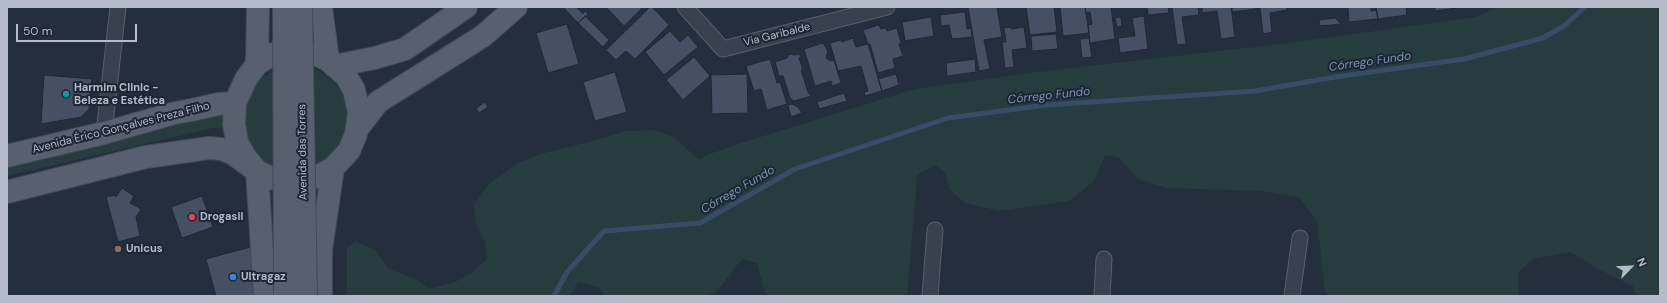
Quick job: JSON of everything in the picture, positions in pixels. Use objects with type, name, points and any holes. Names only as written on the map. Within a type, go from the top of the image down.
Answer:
[{"type":"main road","points":[[252,72],[258,7]]},
{"type":"main road","name":"Avenida das Torres","points":[[284,7],[285,296]]},
{"type":"main road","name":"Avenida das Torres","points":[[301,7],[306,296]]},
{"type":"main road","points":[[321,7],[331,63]]},
{"type":"main road","points":[[331,63],[375,58],[405,49],[466,7]]},
{"type":"main road","points":[[358,128],[378,102],[483,36],[516,7]]},
{"type":"main road","points":[[7,192],[146,157],[209,148],[232,152],[257,171],[271,178],[287,182],[304,181],[319,176],[339,162],[352,146],[358,128],[359,112],[354,90],[346,76],[331,63],[310,52],[292,50],[273,54],[252,72],[235,103],[234,124],[238,142],[245,157],[257,171],[265,296]]},
{"type":"main road","name":"Avenida Érico Gonçalves Preza Filho","points":[[7,156],[104,133],[175,112],[218,104],[235,103]]},
{"type":"main road","points":[[321,296],[320,250],[339,162]]},
{"type":"street","points":[[104,133],[118,7]]},
{"type":"street","name":"Via Garibalde","points":[[685,7],[723,49],[887,7]]},
{"type":"street","points":[[930,296],[935,230]]},
{"type":"street","points":[[1292,296],[1300,238]]},
{"type":"street","points":[[1102,296],[1104,258]]},
{"type":"green space","points":[[1498,7],[1660,7],[1660,296],[1636,296],[1633,286],[1598,269],[1571,252],[1533,259],[1518,273],[1518,296],[1328,296],[1325,291],[1317,221],[1299,197],[1261,191],[1167,188],[1138,179],[1118,157],[1105,155],[1094,181],[1069,201],[999,211],[965,203],[949,189],[946,174],[936,165],[917,175],[907,296],[766,296],[757,263],[742,259],[718,290],[706,296],[604,296],[599,287],[578,282],[570,296],[347,296],[347,248],[356,241],[375,250],[388,268],[417,280],[429,289],[455,282],[472,273],[487,259],[485,242],[476,224],[474,205],[490,183],[518,163],[541,154],[626,131],[655,130],[675,138],[699,160],[707,155],[741,143],[915,89],[1037,72],[1297,42],[1476,17]]},
{"type":"green space","points":[[306,67],[321,72],[340,90],[348,109],[349,132],[327,165],[288,174],[261,164],[247,143],[242,128],[247,97],[262,78],[276,70]]},
{"type":"green space","points":[[225,106],[225,130],[213,128],[7,176],[7,161]]},
{"type":"building","points":[[563,7],[576,7],[583,14],[585,11],[588,14],[578,23]]},
{"type":"building","points":[[606,7],[643,7],[624,26]]},
{"type":"building","points":[[650,7],[652,7],[669,25],[635,59],[626,51],[616,60],[606,50]]},
{"type":"building","points":[[968,7],[997,7],[1002,37],[984,40],[990,69],[979,71]]},
{"type":"building","points":[[1026,7],[1054,7],[1057,32],[1030,35]]},
{"type":"building","points":[[1060,7],[1085,7],[1089,33],[1063,36]]},
{"type":"building","points":[[1085,7],[1111,7],[1115,39],[1090,43],[1088,25],[1092,24],[1090,12],[1086,13]]},
{"type":"building","points":[[1147,7],[1168,7],[1169,13],[1148,15]]},
{"type":"building","points":[[1172,7],[1198,7],[1199,15],[1182,17],[1186,44],[1177,45]]},
{"type":"building","points":[[1202,7],[1231,7],[1235,37],[1221,39],[1217,11],[1202,13]]},
{"type":"building","points":[[1232,7],[1255,7],[1256,9],[1232,12]]},
{"type":"building","points":[[1260,7],[1286,7],[1287,10],[1270,13],[1272,32],[1263,34]]},
{"type":"building","points":[[1348,7],[1371,7],[1371,11],[1376,10],[1378,19],[1349,22]]},
{"type":"building","points":[[1376,7],[1406,7],[1407,15],[1378,19]]},
{"type":"building","points":[[1435,7],[1464,7],[1435,11]]},
{"type":"building","points":[[965,12],[967,29],[971,28],[972,37],[952,39],[949,25],[941,26],[940,15]]},
{"type":"building","points":[[585,16],[609,40],[603,47],[578,23]]},
{"type":"building","points":[[1144,16],[1148,49],[1120,53],[1118,38],[1135,36],[1132,18]]},
{"type":"building","points":[[931,17],[934,36],[905,41],[902,22]]},
{"type":"building","points":[[1121,17],[1122,26],[1117,27],[1115,18]]},
{"type":"building","points":[[1335,18],[1341,24],[1320,26],[1319,20]]},
{"type":"building","points":[[567,24],[579,64],[548,73],[536,33]]},
{"type":"building","points":[[879,25],[881,29],[886,28],[887,31],[897,28],[901,43],[899,44],[903,56],[893,59],[895,68],[878,73],[870,44],[868,44],[863,30]]},
{"type":"building","points":[[1011,27],[1011,29],[1024,27],[1027,48],[1012,50],[1014,67],[1005,68],[1002,42],[1006,42],[1004,28]]},
{"type":"building","points":[[670,31],[680,42],[688,35],[698,47],[664,75],[645,52]]},
{"type":"building","points":[[1056,34],[1058,49],[1032,51],[1031,36]]},
{"type":"building","points":[[853,38],[856,47],[868,44],[882,91],[865,96],[864,92],[868,91],[861,66],[838,71],[830,43],[841,40],[842,42]]},
{"type":"building","points":[[1089,38],[1092,57],[1082,58],[1080,39]]},
{"type":"building","points":[[823,43],[828,51],[826,58],[831,61],[834,60],[841,83],[832,86],[831,81],[815,86],[804,49]]},
{"type":"building","points":[[789,54],[800,55],[801,57],[799,58],[803,70],[801,70],[808,92],[811,96],[794,101],[790,98],[783,76],[779,76],[775,62],[787,58]]},
{"type":"building","points":[[694,57],[710,76],[683,100],[666,80]]},
{"type":"building","points":[[770,59],[777,83],[780,82],[787,104],[767,110],[761,89],[754,91],[746,66]]},
{"type":"building","points":[[975,59],[976,72],[947,76],[946,63]]},
{"type":"building","points":[[615,72],[627,112],[595,121],[583,82]]},
{"type":"building","points":[[747,74],[748,113],[712,114],[711,75]]},
{"type":"building","points":[[896,74],[899,85],[882,91],[878,79]]},
{"type":"building","name":"Harmim Clinic - Beleza e Estética","points":[[44,75],[92,79],[89,109],[81,117],[41,124]]},
{"type":"building","points":[[844,93],[847,101],[819,109],[817,102]]},
{"type":"building","points":[[485,102],[488,107],[479,113],[476,108]]},
{"type":"building","points":[[792,104],[798,107],[802,113],[791,117],[788,105]]},
{"type":"building","points":[[122,188],[134,196],[130,203],[141,209],[136,217],[140,236],[118,242],[106,197],[115,195],[116,197]]},
{"type":"building","name":"Drogasil","points":[[202,196],[213,227],[182,238],[171,207]]},
{"type":"building","name":"Ultragaz","points":[[254,246],[255,296],[216,296],[206,259]]},
{"type":"waterway","name":"Córrego Fundo","points":[[554,296],[567,272],[604,231],[700,223],[795,169],[948,118],[1047,105],[1255,91],[1335,77],[1464,59],[1543,38],[1564,26],[1585,7]]},
{"type":"place","name":"Harmim Clinic - Beleza e Estética","points":[[66,94]]},
{"type":"place","name":"Drogasil","points":[[192,217]]},
{"type":"place","name":"Unicus","points":[[118,249]]},
{"type":"place","name":"Ultragaz","points":[[233,277]]}]
